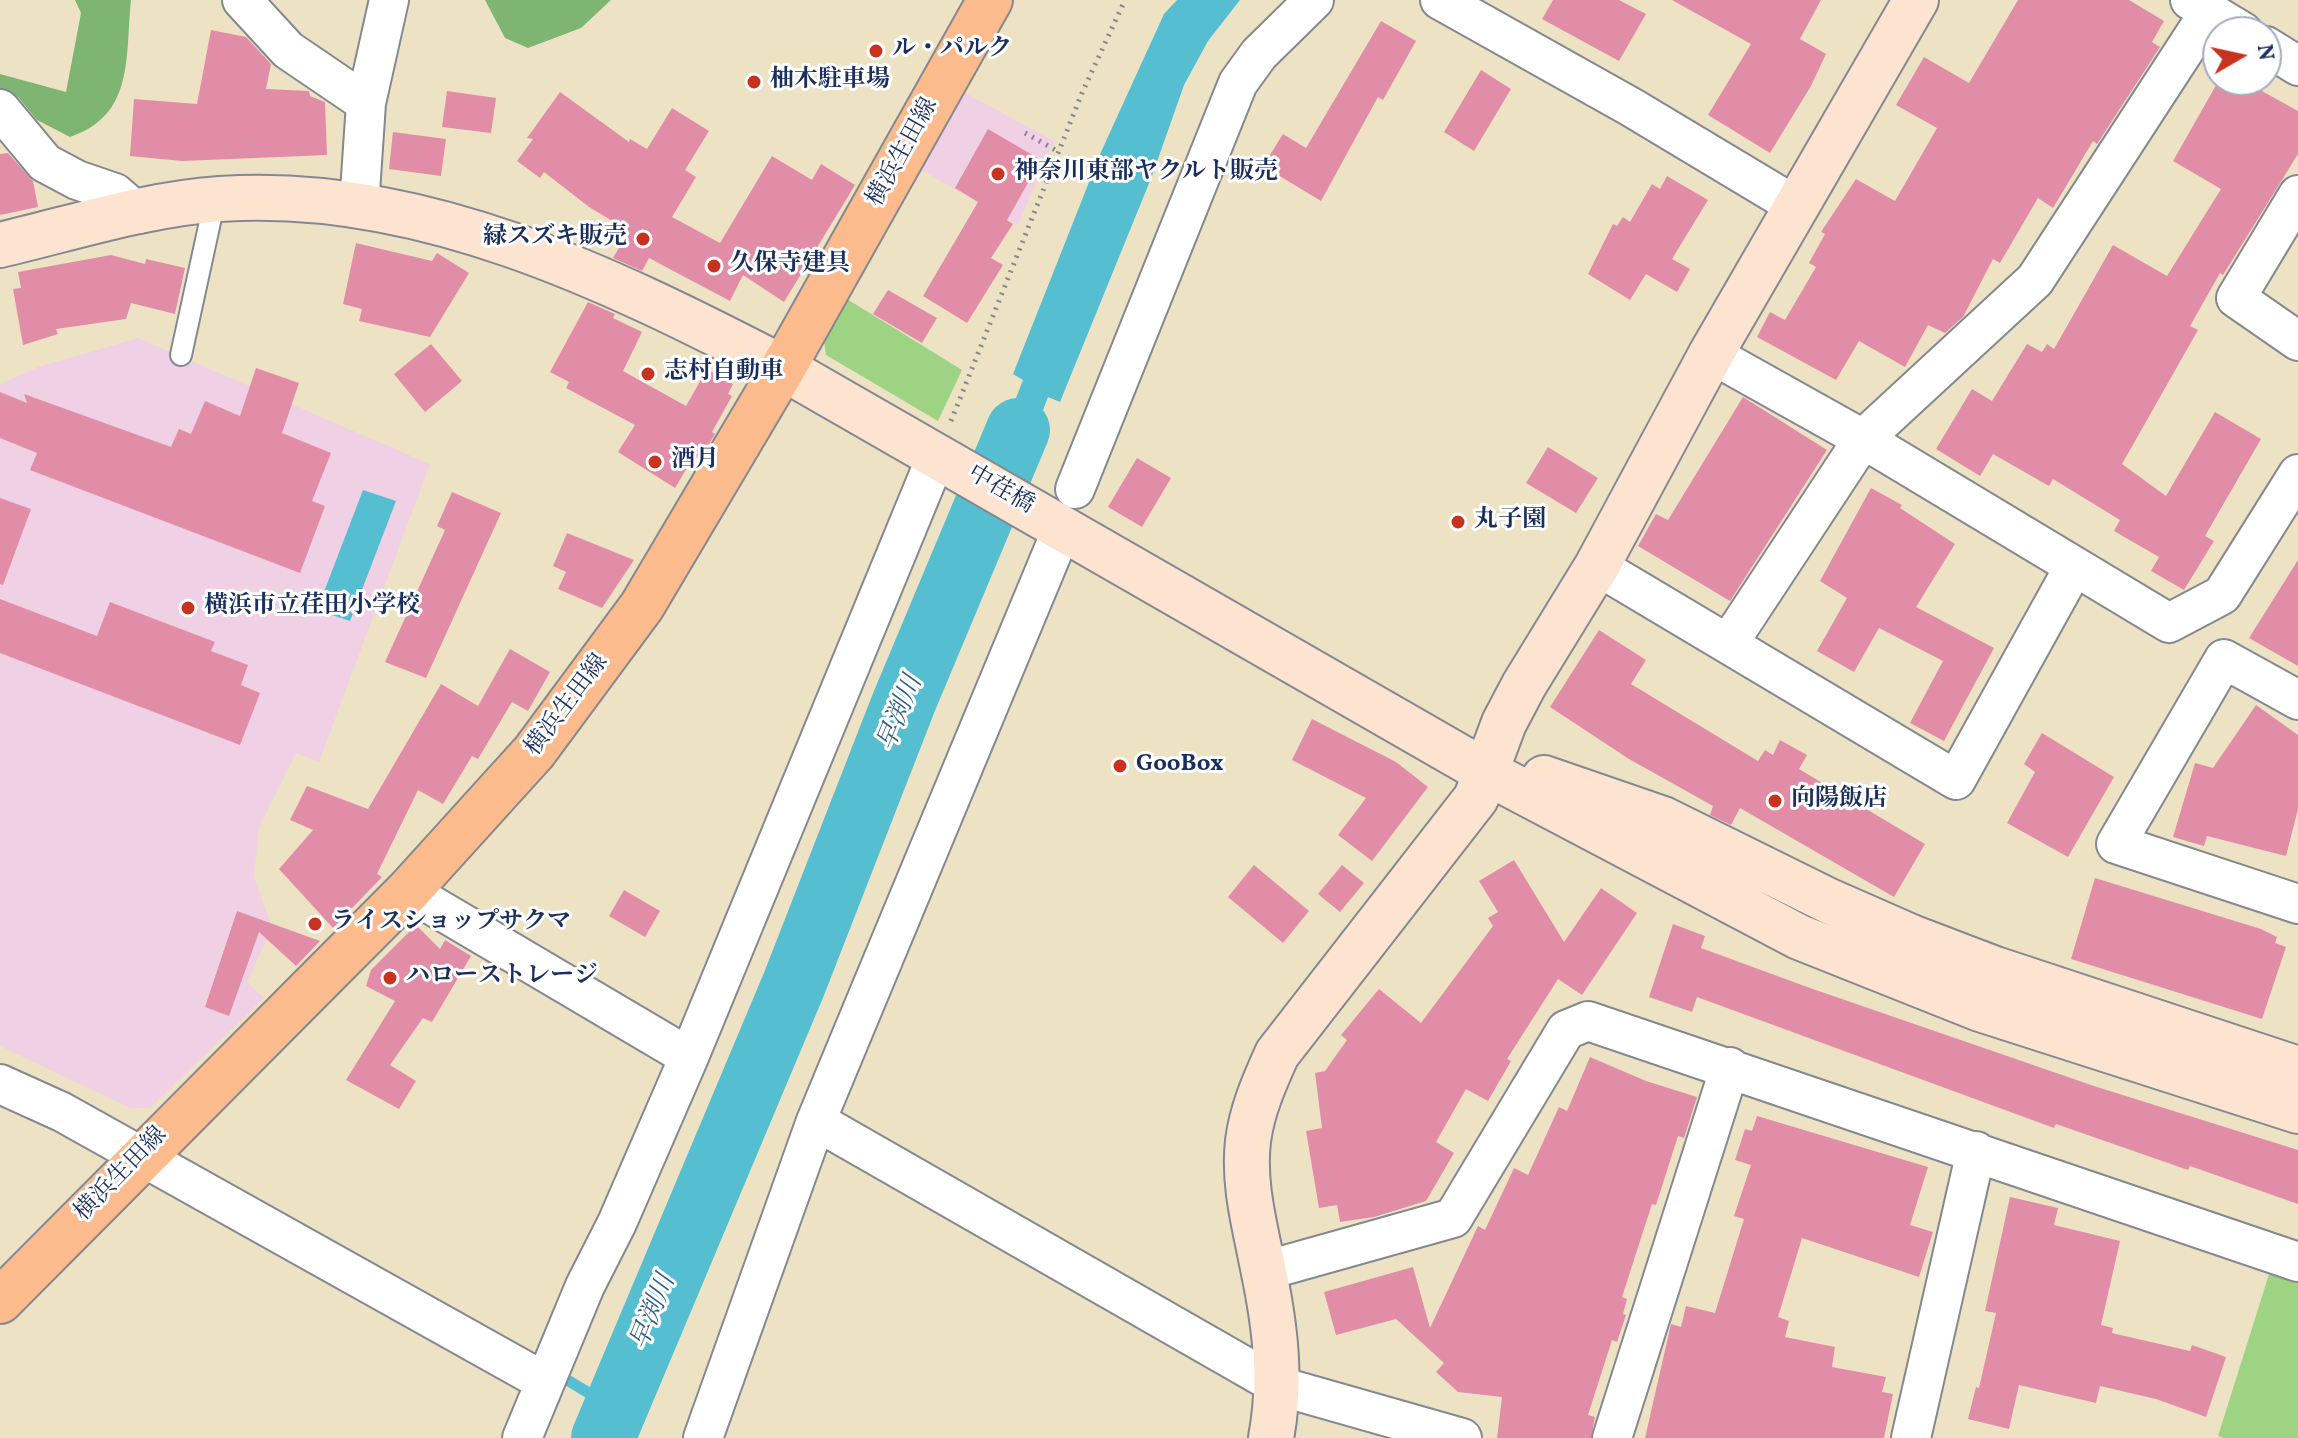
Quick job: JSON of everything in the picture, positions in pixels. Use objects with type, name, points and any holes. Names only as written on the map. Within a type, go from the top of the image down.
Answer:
[{"type":"main road","name":"横浜生田線","points":[[0,1301],[408,891],[534,752],[642,606],[783,368],[990,0]]},
{"type":"street","points":[[242,0],[288,50],[366,103]]},
{"type":"street","points":[[359,207],[366,103],[389,0]]},
{"type":"street","points":[[703,1438],[816,1121],[1069,508],[1238,83],[1259,54],[1314,0]]},
{"type":"street","points":[[1440,0],[1631,107],[1796,206]]},
{"type":"street","points":[[1271,1438],[1279,1386],[1275,1328],[1247,1193],[1248,1142],[1257,1099],[1277,1054],[1476,798],[1504,723],[1524,685],[1597,566],[1711,354],[1916,0]]},
{"type":"street","points":[[1728,644],[1863,439],[2035,280],[2200,6]]},
{"type":"street","points":[[0,109],[45,163],[77,180],[115,193],[139,214]]},
{"type":"street","points":[[2298,195],[2236,298],[2298,341]]},
{"type":"street","name":"中荏橋","points":[[0,245],[215,199],[276,198],[359,207],[475,233],[567,265],[690,319],[938,452],[1069,508],[1486,772],[1799,937],[1980,1009],[2298,1111]]},
{"type":"street","points":[[1711,354],[1863,439],[2169,623],[2222,595],[2298,474]]},
{"type":"street","points":[[522,1438],[689,1057],[938,452]]},
{"type":"street","points":[[1597,566],[1956,780],[2074,567]]},
{"type":"street","points":[[2298,699],[2224,659],[2116,844],[2298,904]]},
{"type":"street","points":[[1486,772],[1537,776],[1663,819],[1829,901],[1911,937],[1995,969],[2298,1069]]},
{"type":"street","points":[[408,891],[689,1057]]},
{"type":"street","points":[[1264,1271],[1453,1218],[1566,1030],[1572,1024],[1597,1022],[2298,1262]]},
{"type":"street","points":[[1612,1438],[1730,1067]]},
{"type":"street","points":[[0,1084],[62,1112],[545,1382]]},
{"type":"street","points":[[816,1121],[1279,1386],[1462,1438]]},
{"type":"street","points":[[1911,1438],[1976,1151]]},
{"type":"lane","points":[[181,355],[215,199]]},
{"type":"path","points":[[938,452],[1059,152],[1125,0]]},
{"type":"path","points":[[1025,133],[1059,152]]},
{"type":"shaded area","points":[[960,90],[1054,141],[1018,225],[916,167]]},
{"type":"shaded area","name":"横浜市立荏田小学校","points":[[138,338],[430,464],[319,762],[296,753],[259,827],[254,877],[272,928],[247,982],[264,998],[150,1108],[130,1108],[0,1046],[0,384],[38,367]]},
{"type":"green space","points":[[75,0],[131,0],[126,63],[116,99],[106,114],[91,127],[70,137],[37,120],[18,97],[0,95],[0,74],[66,92],[81,13]]},
{"type":"green space","points":[[485,0],[611,0],[581,28],[528,48],[505,38]]},
{"type":"green space","points":[[847,299],[962,370],[938,421],[826,355],[824,341]]},
{"type":"green space","points":[[2270,1271],[2298,1279],[2298,1438],[2224,1438],[2218,1436]]},
{"type":"water","points":[[1177,0],[1240,0],[1208,41],[1184,85],[1152,176],[1060,402],[1048,397],[1014,486],[987,472],[1023,380],[1013,374],[1101,152],[1164,14]]},
{"type":"water","points":[[363,490],[396,501],[350,621],[317,610]]},
{"type":"building","points":[[1553,0],[1619,0],[1646,14],[1619,61],[1542,19]]},
{"type":"building","points":[[1672,0],[1821,0],[1800,39],[1826,54],[1811,86],[1770,153],[1708,115],[1751,44]]},
{"type":"building","points":[[2018,0],[2129,0],[2164,21],[2152,42],[2160,47],[2097,144],[2093,141],[2053,208],[2038,198],[2000,263],[1993,259],[1963,317],[1945,333],[1928,325],[1905,367],[1859,341],[1836,380],[1757,337],[1770,312],[1785,320],[1816,267],[1809,263],[1825,234],[1821,232],[1856,179],[1895,201],[1937,128],[1896,105],[1924,57],[1969,83]]},
{"type":"building","points":[[1381,21],[1416,41],[1383,100],[1378,97],[1321,201],[1263,166],[1283,134],[1306,148]]},
{"type":"building","points":[[211,30],[246,37],[271,64],[266,89],[309,91],[310,96],[325,102],[327,155],[182,161],[130,156],[134,99],[197,104]]},
{"type":"building","points":[[1481,70],[1511,89],[1474,151],[1444,132]]},
{"type":"building","points":[[447,91],[496,98],[491,133],[442,127]]},
{"type":"building","points":[[560,92],[629,142],[630,139],[647,149],[672,108],[709,131],[685,170],[696,177],[672,217],[720,243],[772,156],[812,180],[821,164],[855,185],[784,302],[743,275],[730,301],[649,258],[642,271],[613,258],[629,231],[589,207],[544,172],[540,178],[517,161],[533,139],[527,138]]},
{"type":"building","points":[[2210,96],[2271,96],[2298,111],[2298,154],[2223,275],[2220,273],[2190,326],[2198,330],[2122,464],[2166,496],[2215,412],[2261,439],[2205,536],[2214,541],[2184,590],[2151,571],[2159,557],[2114,531],[2120,520],[2053,479],[2049,486],[1993,454],[1980,476],[1936,449],[1972,389],[1992,401],[2027,344],[2042,352],[2047,344],[2054,349],[2113,245],[2167,276],[2221,189],[2173,161]]},
{"type":"building","points":[[988,129],[1041,160],[1007,220],[1013,224],[991,258],[1003,265],[967,323],[923,296],[978,202],[955,188]]},
{"type":"building","points":[[393,132],[446,139],[441,176],[389,169]]},
{"type":"building","points":[[8,153],[33,181],[38,207],[0,215],[0,154]]},
{"type":"building","points":[[1667,176],[1708,200],[1672,259],[1690,269],[1677,292],[1646,274],[1630,300],[1588,274],[1613,224],[1617,226],[1623,217],[1630,222],[1652,184],[1660,189]]},
{"type":"building","points":[[356,243],[432,261],[437,253],[469,273],[430,337],[359,321],[362,309],[343,304]]},
{"type":"building","points":[[111,255],[145,264],[146,259],[185,268],[175,314],[131,303],[126,319],[56,329],[58,334],[23,345],[13,289],[21,288],[18,272]]},
{"type":"building","points":[[888,290],[937,318],[922,343],[873,314]]},
{"type":"building","points":[[588,302],[615,314],[613,318],[642,332],[623,371],[686,406],[707,369],[733,384],[728,394],[732,396],[712,432],[715,434],[700,459],[694,456],[675,488],[618,452],[635,425],[566,388],[569,382],[550,372]]},
{"type":"building","points":[[431,344],[462,381],[425,412],[394,374]]},
{"type":"building","points":[[256,368],[299,383],[282,433],[331,453],[312,501],[325,506],[300,573],[30,470],[37,453],[0,438],[0,392],[27,403],[24,394],[171,447],[179,429],[191,434],[205,401],[240,416]]},
{"type":"building","points":[[1743,397],[1827,450],[1730,601],[1638,546],[1656,514],[1668,520]]},
{"type":"building","points":[[1548,447],[1598,478],[1576,513],[1526,483]]},
{"type":"building","points":[[1137,458],[1171,478],[1142,527],[1108,507]]},
{"type":"building","points":[[1871,488],[1902,505],[1900,508],[1955,544],[1916,607],[1994,648],[1944,741],[1910,723],[1943,661],[1879,628],[1854,672],[1817,651],[1847,598],[1820,581]]},
{"type":"building","points":[[452,492],[501,513],[426,678],[385,662],[445,530],[437,526]]},
{"type":"building","points":[[0,498],[31,509],[3,585],[0,584]]},
{"type":"building","points":[[567,533],[634,560],[602,608],[558,589],[566,572],[553,566]]},
{"type":"building","points":[[2298,560],[2298,666],[2249,638]]},
{"type":"building","points":[[0,599],[97,636],[110,602],[215,642],[211,651],[248,665],[241,685],[260,693],[240,745],[0,653]]},
{"type":"building","points":[[1599,630],[1646,660],[1631,684],[1758,761],[1765,750],[1773,755],[1780,740],[1807,755],[1799,769],[1925,844],[1894,897],[1740,808],[1731,825],[1710,815],[1713,806],[1629,759],[1550,707]]},
{"type":"building","points":[[510,649],[550,672],[528,711],[512,702],[478,759],[472,756],[443,804],[418,790],[377,874],[382,877],[333,928],[279,869],[313,830],[290,820],[307,786],[368,809],[441,684],[478,706]]},
{"type":"building","points":[[2256,705],[2298,735],[2298,809],[2286,856],[2207,836],[2204,846],[2173,837],[2195,763],[2213,768]]},
{"type":"building","points":[[1312,719],[1396,762],[1428,787],[1372,861],[1338,835],[1366,798],[1292,760]]},
{"type":"building","points":[[2042,733],[2114,777],[2068,857],[2007,823],[2035,772],[2024,764]]},
{"type":"building","points":[[1514,860],[1564,942],[1601,888],[1637,913],[1582,995],[1558,979],[1507,1059],[1511,1061],[1488,1101],[1466,1089],[1436,1142],[1454,1153],[1426,1201],[1374,1217],[1340,1222],[1337,1205],[1319,1208],[1306,1131],[1322,1128],[1315,1073],[1325,1071],[1347,1040],[1341,1035],[1379,989],[1421,1023],[1493,926],[1488,918],[1498,912],[1479,881]]},
{"type":"building","points":[[1254,865],[1309,911],[1283,943],[1228,897]]},
{"type":"building","points":[[1342,865],[1364,883],[1340,912],[1318,894]]},
{"type":"building","points":[[2095,878],[2261,929],[2277,937],[2275,943],[2286,947],[2262,1019],[2071,959]]},
{"type":"building","points":[[624,890],[660,911],[645,937],[609,916]]},
{"type":"building","points":[[237,911],[320,941],[296,966],[259,932],[229,1016],[205,1007]]},
{"type":"building","points":[[1673,924],[1705,936],[1701,948],[1810,988],[2094,1086],[2298,1150],[2298,1204],[2056,1124],[2054,1128],[1697,997],[1692,1012],[1649,997]]},
{"type":"building","points":[[416,925],[440,949],[445,940],[471,956],[432,1022],[423,1018],[390,1065],[416,1081],[399,1109],[346,1080],[395,1001],[366,986],[371,970]]},
{"type":"building","points":[[1590,1057],[1646,1081],[1697,1097],[1684,1138],[1678,1136],[1656,1205],[1652,1204],[1622,1297],[1627,1299],[1623,1314],[1626,1315],[1617,1342],[1612,1340],[1588,1415],[1595,1417],[1591,1438],[1497,1438],[1502,1397],[1458,1392],[1436,1372],[1444,1363],[1396,1319],[1336,1335],[1324,1292],[1413,1267],[1430,1328],[1478,1226],[1485,1230],[1514,1168],[1528,1175],[1559,1107],[1567,1111]]},
{"type":"building","points":[[1757,1116],[1928,1167],[1910,1225],[1933,1232],[1919,1277],[1802,1238],[1778,1317],[1789,1321],[1785,1337],[1835,1347],[1832,1367],[1886,1377],[1882,1392],[1893,1394],[1884,1438],[1645,1438],[1671,1324],[1681,1327],[1686,1306],[1715,1313],[1744,1219],[1734,1216],[1751,1165],[1735,1160],[1745,1129],[1752,1131]]},
{"type":"building","points":[[2010,1197],[2058,1208],[2054,1225],[2120,1241],[2101,1325],[2113,1328],[2112,1333],[2190,1351],[2192,1345],[2226,1357],[2206,1417],[2156,1399],[2100,1386],[2096,1403],[2019,1385],[2009,1429],[1968,1419],[1976,1387],[1979,1388],[1996,1313],[1985,1311]]},
{"type":"waterway","name":"早渕川","points":[[603,1438],[794,984],[904,702],[1018,430]]},
{"type":"waterway","points":[[569,1381],[615,1409]]},
{"type":"place","name":"ル・パルク","points":[[876,51]]},
{"type":"place","name":"柚木駐車場","points":[[754,82]]},
{"type":"place","name":"神奈川東部ヤクルト販売","points":[[998,174]]},
{"type":"place","name":"緑スズキ販売","points":[[643,239]]},
{"type":"place","name":"久保寺建具","points":[[714,266]]},
{"type":"place","name":"志村自動車","points":[[648,374]]},
{"type":"place","name":"酒月","points":[[655,462]]},
{"type":"place","name":"丸子園","points":[[1458,522]]},
{"type":"place","name":"横浜市立荏田小学校","points":[[188,608]]},
{"type":"place","name":"GooBox","points":[[1120,766]]},
{"type":"place","name":"向陽飯店","points":[[1775,801]]},
{"type":"place","name":"ライスショップサクマ","points":[[315,924]]},
{"type":"place","name":"ハローストレージ","points":[[390,978]]}]
